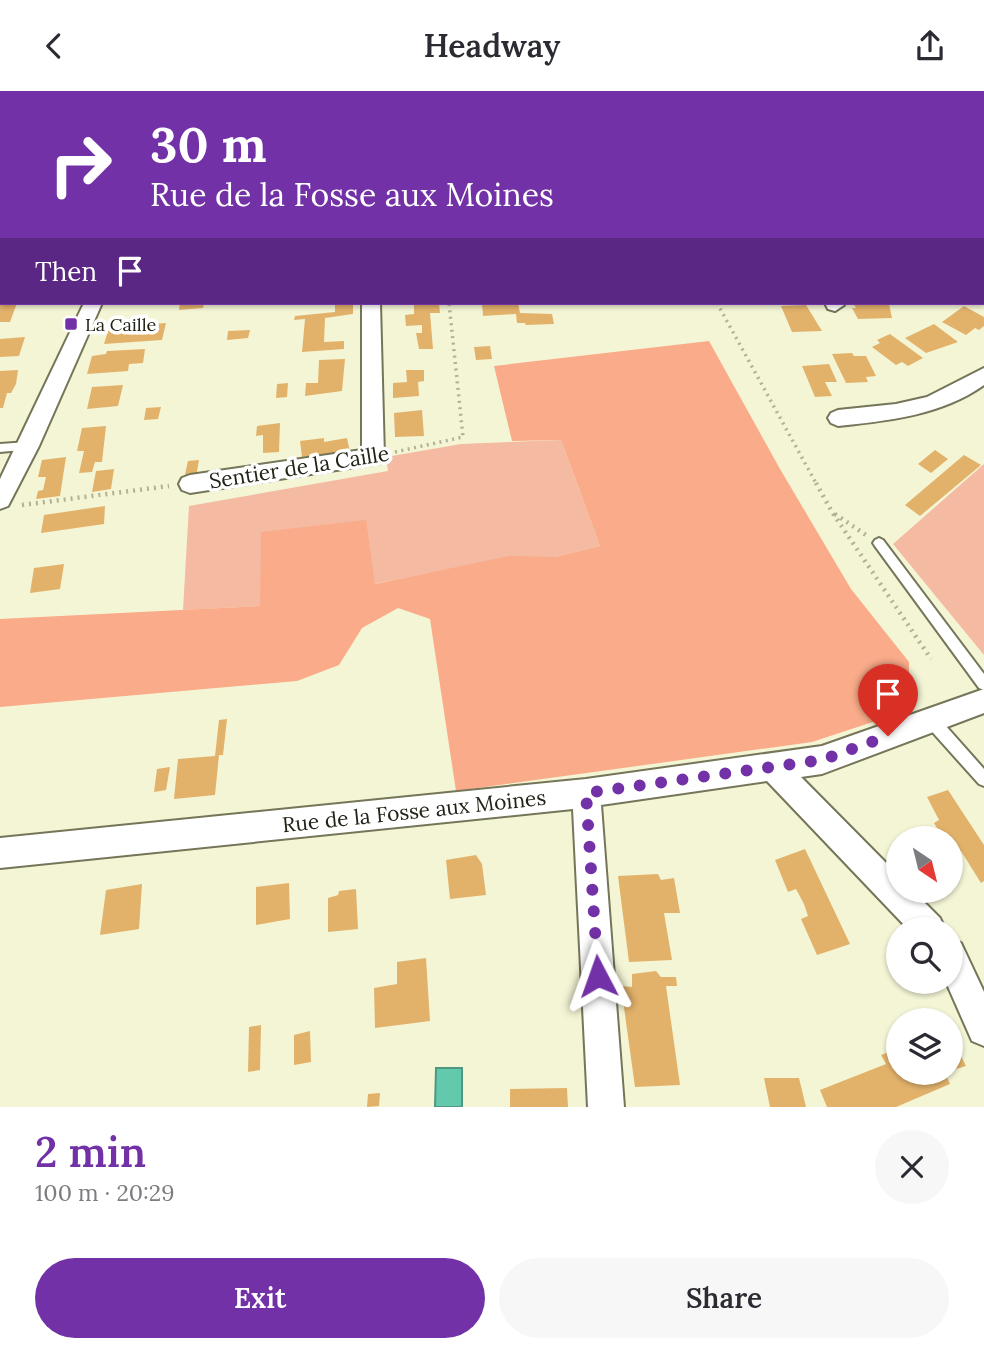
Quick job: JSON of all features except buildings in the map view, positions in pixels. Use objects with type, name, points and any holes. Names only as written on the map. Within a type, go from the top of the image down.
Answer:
[{"type":"street","points":[[7,503],[28,446],[92,305]]},
{"type":"street","points":[[371,305],[373,457]]},
{"type":"street","points":[[838,418],[899,411],[938,401],[968,389],[984,375]]},
{"type":"street","name":"Sentier de la Caille","points":[[190,484],[373,457]]},
{"type":"street","name":"Rue de la Fosse aux Moines","points":[[0,853],[586,793],[773,768],[822,760],[984,701]]},
{"type":"street","points":[[773,768],[917,917]]},
{"type":"street","points":[[586,793],[606,1107]]},
{"type":"street","points":[[963,983],[984,1029]]},
{"type":"lane","points":[[0,448],[28,446]]},
{"type":"lane","points":[[878,543],[984,684]]},
{"type":"lane","points":[[932,720],[984,779]]},
{"type":"path","name":"Sentier de la Caille","points":[[373,457],[463,437],[449,305]]},
{"type":"path","points":[[718,305],[832,512],[931,659]]},
{"type":"path","name":"Sentier de la Caille","points":[[7,503],[190,484]]},
{"type":"path","points":[[832,512],[878,543]]},
{"type":"shaded area","points":[[709,341],[851,589],[909,662],[909,692],[891,716],[812,742],[456,791],[430,619],[398,608],[362,628],[339,665],[297,681],[0,707],[0,619],[260,606],[261,532],[366,520],[375,584],[509,556],[554,557],[600,546],[561,440],[512,441],[494,366]]},
{"type":"shaded area","points":[[561,440],[600,546],[554,557],[509,557],[374,584],[261,532],[261,606],[183,610],[189,506],[388,471],[386,457],[461,444]]},
{"type":"shaded area","points":[[984,464],[984,655],[893,544]]},
{"type":"water","points":[[436,1068],[462,1068],[462,1107],[435,1107]]},
{"type":"place","name":"La Caille","points":[[71,324]]},
{"type":"route","points":[[598,976],[586,793],[822,760],[888,736]]}]
